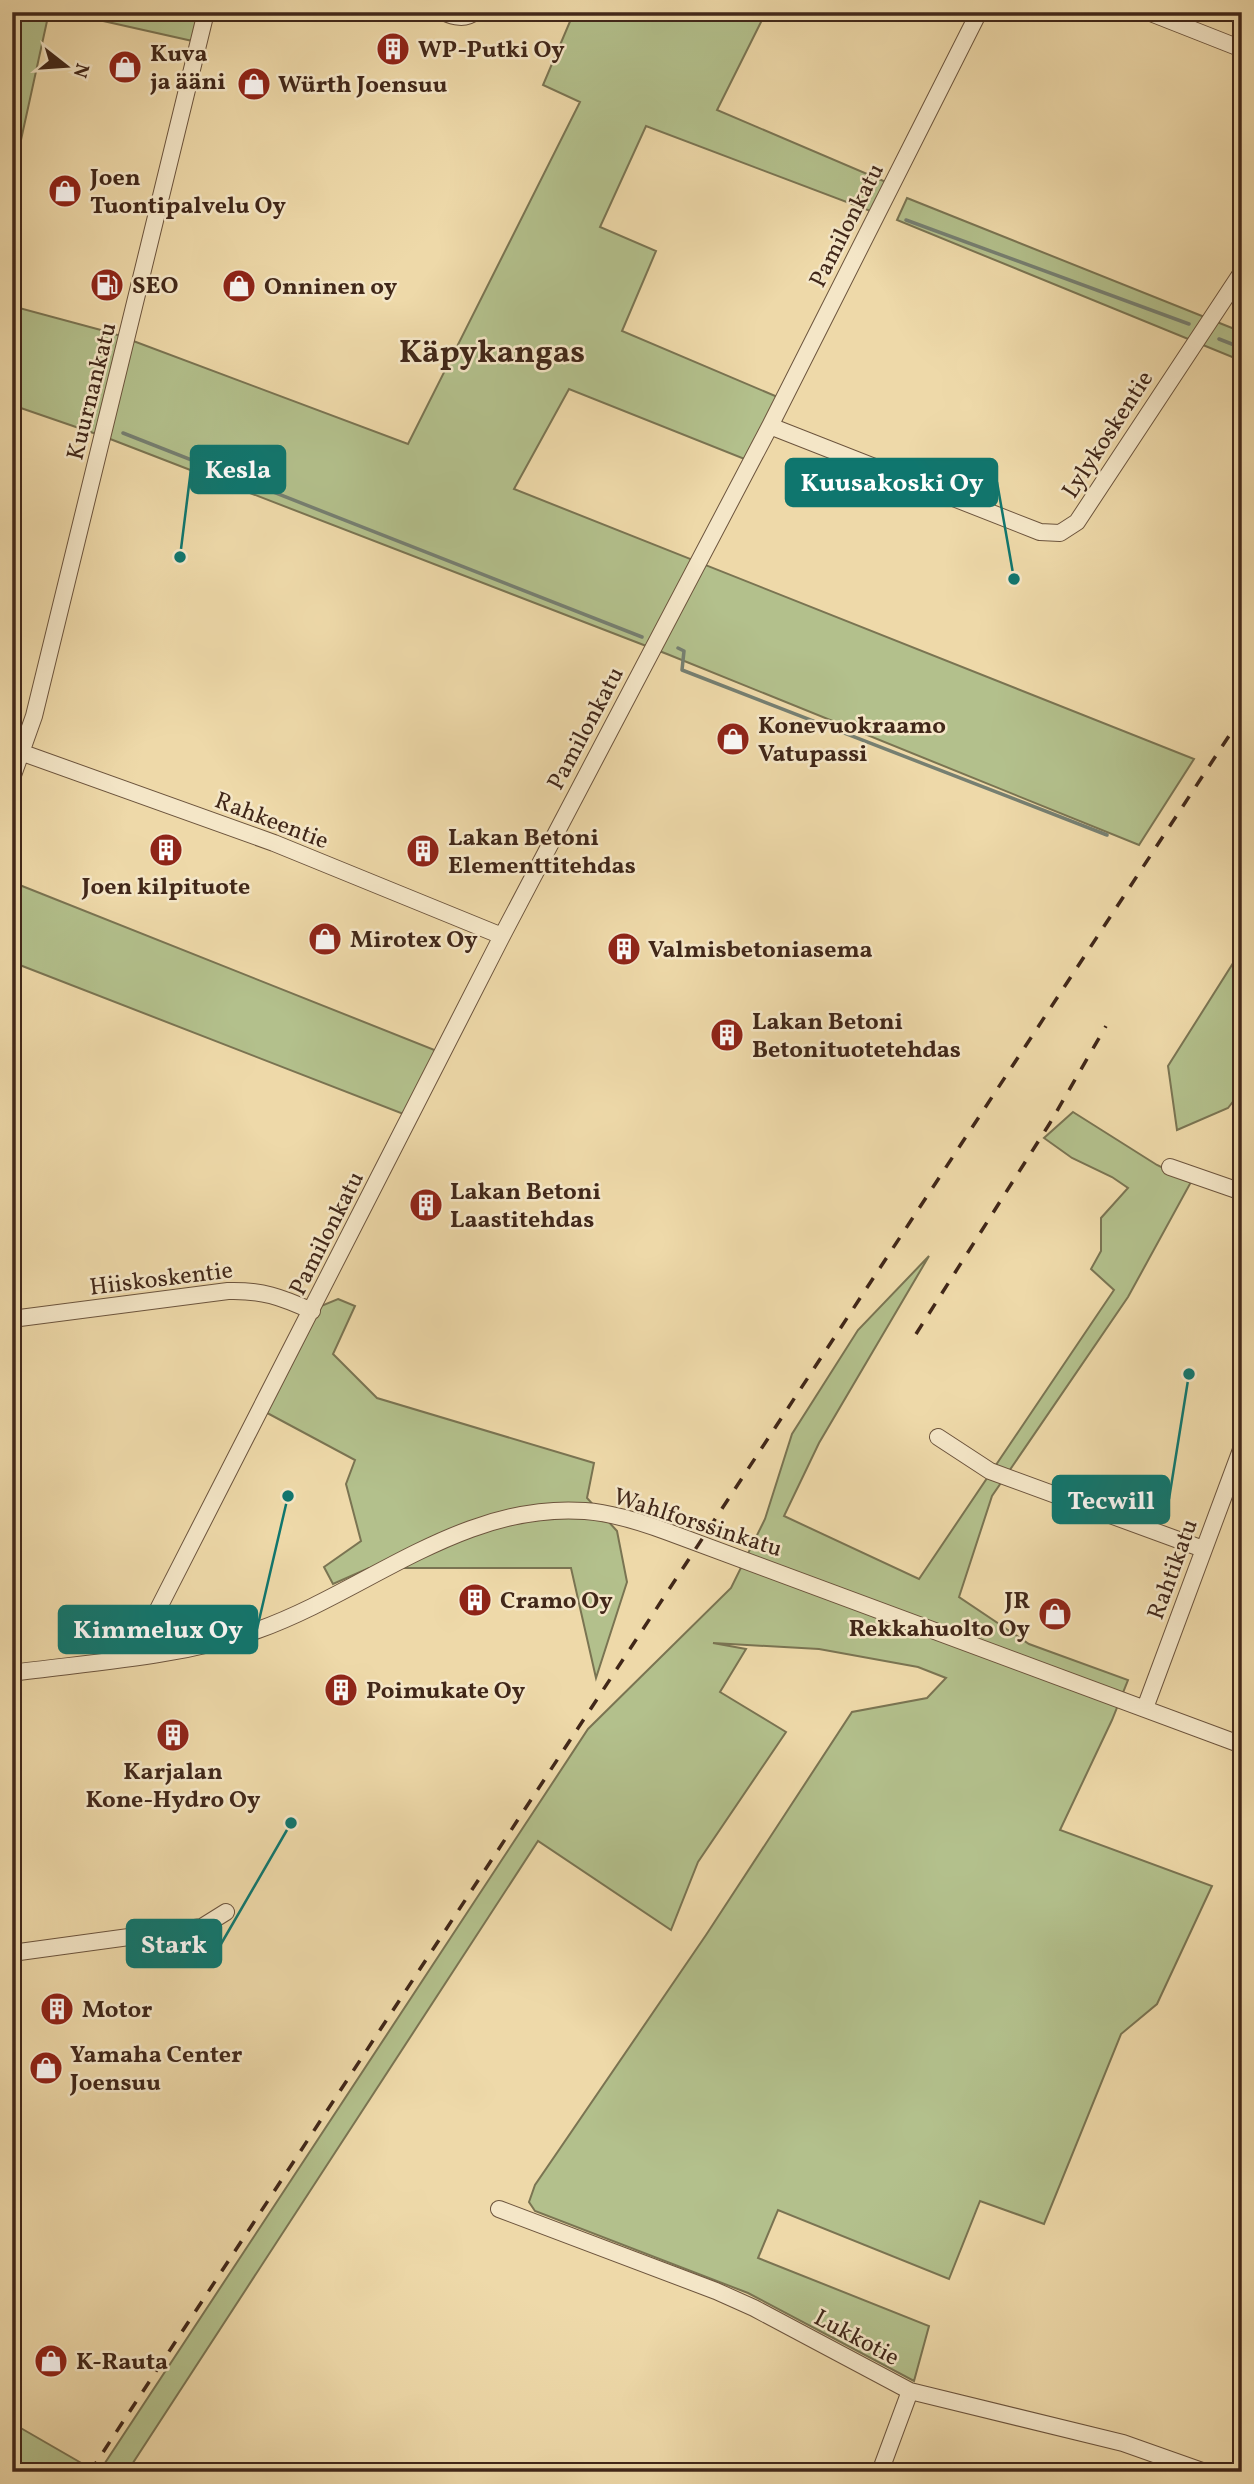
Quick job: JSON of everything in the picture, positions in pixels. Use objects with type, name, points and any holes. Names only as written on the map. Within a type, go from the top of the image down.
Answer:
[{"type":"street","name":"Kuurnankatu","points":[[12,778],[23,752],[41,691],[206,12]]},
{"type":"street","points":[[443,12],[461,18],[475,12]]},
{"type":"street","name":"Pamilonkatu","points":[[150,1655],[151,1623],[502,936],[770,426],[979,12]]},
{"type":"street","points":[[1148,12],[1242,49]]},
{"type":"street","name":"Lylykoskentie","points":[[770,426],[1040,531],[1060,533],[1077,522],[1242,272]]},
{"type":"street","name":"Rahkeentie","points":[[23,752],[274,844],[502,936]]},
{"type":"street","points":[[1170,1167],[1242,1192]]},
{"type":"street","name":"Hiiskoskentie","points":[[12,1319],[228,1291],[255,1290],[278,1295],[312,1311]]},
{"type":"street","points":[[938,1437],[990,1471],[1203,1549]]},
{"type":"street","name":"Rahtikatu","points":[[1145,1708],[1242,1447]]},
{"type":"street","name":"Wahlforssinkatu","points":[[12,1673],[150,1655],[214,1643],[262,1628],[473,1527],[495,1520],[542,1512],[586,1511],[637,1521],[668,1532],[1242,1745]]},
{"type":"street","points":[[12,1953],[202,1927],[226,1912]]},
{"type":"street","name":"Lukkotie","points":[[499,2209],[716,2291],[754,2308],[910,2391],[1123,2443],[1205,2472]]},
{"type":"street","points":[[880,2472],[910,2391]]},
{"type":"green space","points":[[12,12],[49,12],[21,140],[12,137]]},
{"type":"green space","points":[[63,12],[206,12],[197,42]]},
{"type":"green space","points":[[574,12],[766,12],[717,110],[886,182],[873,212],[646,126],[600,227],[656,251],[622,331],[780,398],[747,460],[569,389],[514,489],[1194,759],[1139,845],[667,654],[105,437],[12,405],[12,306],[112,333],[408,444],[580,102],[543,85]]},
{"type":"green space","points":[[907,198],[1242,332],[1242,361],[897,220]]},
{"type":"green space","points":[[12,882],[437,1051],[406,1115],[12,962]]},
{"type":"green space","points":[[1242,949],[1242,1090],[1228,1108],[1177,1130],[1168,1066]]},
{"type":"green space","points":[[1073,1112],[1157,1165],[1191,1182],[1128,1297],[992,1496],[959,1597],[1029,1644],[1128,1680],[1060,1830],[1212,1886],[1157,2004],[1121,2034],[1044,2224],[980,2201],[949,2279],[778,2210],[758,2258],[929,2326],[914,2381],[748,2293],[535,2211],[529,2202],[535,2185],[706,1935],[852,1712],[927,1698],[946,1678],[918,1667],[819,1649],[713,1643],[746,1649],[720,1692],[786,1732],[698,1862],[671,1930],[538,1841],[127,2472],[99,2472],[588,1729],[731,1588],[765,1519],[792,1434],[858,1330],[929,1256],[819,1443],[784,1516],[919,1579],[1114,1290],[1091,1269],[1101,1251],[1101,1218],[1128,1188],[1112,1177],[1072,1158],[1044,1138]]},
{"type":"green space","points":[[338,1299],[355,1306],[333,1354],[377,1398],[594,1463],[587,1498],[617,1531],[627,1582],[596,1678],[571,1568],[369,1568],[333,1584],[324,1567],[361,1541],[346,1484],[355,1460],[256,1407],[304,1313]]},
{"type":"green space","points":[[12,2423],[83,2464],[83,2472],[12,2472]]},
{"type":"waterway","points":[[906,220],[1189,324]]},
{"type":"waterway","points":[[1219,339],[1242,348]]},
{"type":"waterway","points":[[123,433],[642,637]]},
{"type":"waterway","points":[[678,648],[684,651],[682,670],[1107,835]]},
{"type":"railway","points":[[90,2472],[1242,716]]},
{"type":"railway","points":[[916,1334],[1050,1123],[1106,1026]]},
{"type":"place","name":"WP-Putki Oy","points":[[393,49]]},
{"type":"place","name":"Kuva ja ääni","points":[[125,67]]},
{"type":"place","name":"Würth Joensuu","points":[[254,84]]},
{"type":"place","name":"Joen Tuontipalvelu Oy","points":[[65,191]]},
{"type":"place","name":"SEO","points":[[107,285]]},
{"type":"place","name":"Onninen oy","points":[[239,286]]},
{"type":"place","name":"Kesla","points":[[180,557]]},
{"type":"place","name":"Kuusakoski Oy","points":[[1014,579]]},
{"type":"place","name":"Konevuokraamo Vatupassi","points":[[733,739]]},
{"type":"place","name":"Joen kilpituote","points":[[166,850]]},
{"type":"place","name":"Lakan Betoni Elementtitehdas","points":[[423,851]]},
{"type":"place","name":"Mirotex Oy","points":[[325,939]]},
{"type":"place","name":"Valmisbetoniasema","points":[[624,949]]},
{"type":"place","name":"Lakan Betoni Betonituotetehdas","points":[[727,1035]]},
{"type":"place","name":"Lakan Betoni Laastitehdas","points":[[426,1205]]},
{"type":"place","name":"Tecwill","points":[[1189,1374]]},
{"type":"place","name":"Kimmelux Oy","points":[[288,1496]]},
{"type":"place","name":"Cramo Oy","points":[[475,1600]]},
{"type":"place","name":"JR Rekkahuolto Oy","points":[[1055,1614]]},
{"type":"place","name":"Poimukate Oy","points":[[341,1690]]},
{"type":"place","name":"Karjalan Kone-Hydro Oy","points":[[173,1735]]},
{"type":"place","name":"Stark","points":[[291,1823]]},
{"type":"place","name":"Motor","points":[[57,2009]]},
{"type":"place","name":"Yamaha Center Joensuu","points":[[46,2068]]},
{"type":"place","name":"K-Rauta","points":[[51,2361]]},
{"type":"district","name":"Käpykangas","points":[[492,351]]}]
